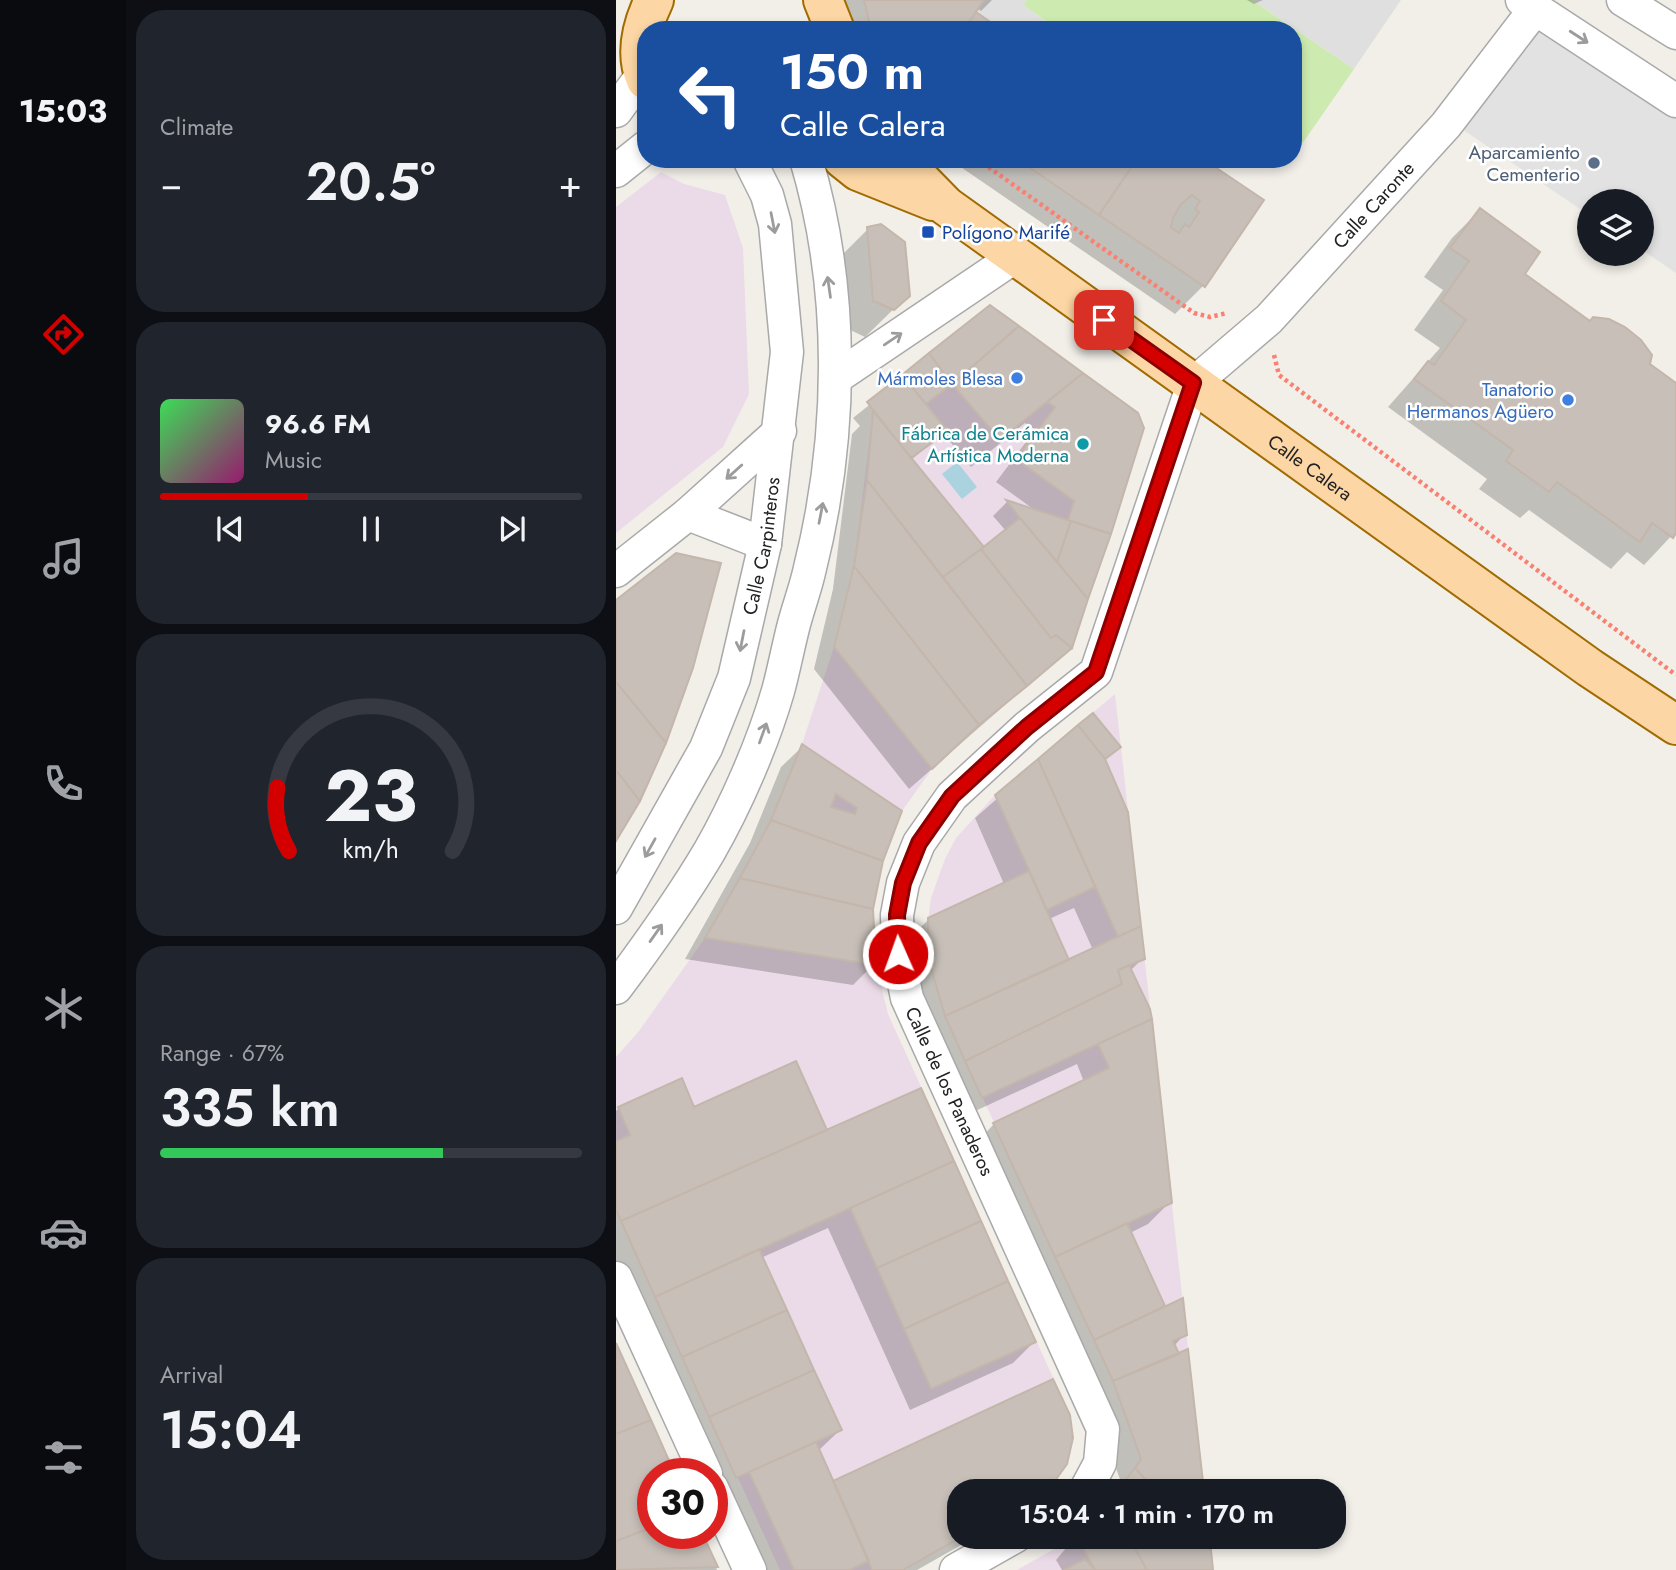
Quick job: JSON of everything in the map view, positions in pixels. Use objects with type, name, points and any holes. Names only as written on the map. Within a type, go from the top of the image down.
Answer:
[{"type":"main road","points":[[823,0],[831,21]]},
{"type":"main road","name":"Calle Calera","points":[[854,168],[946,206]]},
{"type":"main road","name":"Calle Calera","points":[[909,168],[946,206],[1590,668],[1675,722]]},
{"type":"street","points":[[1623,0],[1676,33]]},
{"type":"street","points":[[1529,4],[1676,101]]},
{"type":"street","name":"Calle Caronte","points":[[1193,383],[1269,319],[1446,125],[1529,4]]},
{"type":"street","points":[[616,111],[637,86]]},
{"type":"street","points":[[616,171],[637,154]]},
{"type":"street","name":"Calle Carpinteros","points":[[616,908],[706,748],[734,678],[765,544],[787,352],[775,224],[767,195],[754,168]]},
{"type":"street","points":[[616,988],[657,932],[710,851],[754,757],[778,693],[813,556],[827,482],[837,377],[834,317],[819,204],[809,168]]},
{"type":"street","points":[[837,377],[1016,256]]},
{"type":"street","name":"Calle de los Panaderos","points":[[1091,1479],[1100,1463],[1103,1429],[907,998],[898,954],[897,915],[903,883],[919,843],[952,796],[1027,727],[1096,672],[1193,383]]},
{"type":"street","points":[[616,571],[688,514],[780,431]]},
{"type":"street","points":[[688,514],[765,544]]},
{"type":"street","points":[[616,1278],[699,1458]]},
{"type":"street","points":[[728,1523],[750,1570]]},
{"type":"street","points":[[956,1570],[993,1549]]},
{"type":"path","points":[[989,168],[1194,313],[1210,317],[1252,305],[1269,319],[1275,334],[1274,359],[1279,375],[1676,675]]},
{"type":"shaded area","points":[[864,0],[1027,0],[1023,5],[1046,21],[869,21]]},
{"type":"shaded area","points":[[1252,0],[1401,0],[1354,69],[1302,34],[1302,21],[1283,21]]},
{"type":"shaded area","name":"Aparcamiento Cementerio","points":[[1535,18],[1676,111],[1676,273],[1654,258],[1654,189],[1577,189],[1577,207],[1456,125]]},
{"type":"shaded area","points":[[661,172],[684,184],[725,195],[743,248],[749,394],[723,447],[616,533],[616,207]]},
{"type":"shaded area","points":[[990,305],[1138,413],[1144,428],[1071,650],[979,725],[932,769],[902,811],[883,861],[873,909],[876,965],[888,1014],[1070,1415],[1071,1451],[1056,1479],[947,1479],[947,1546],[903,1570],[780,1570],[616,1210],[616,1057],[639,1031],[705,938],[771,820],[802,744],[834,647],[854,566],[873,411],[867,402]]},
{"type":"shaded area","points":[[1115,694],[1203,1479],[1126,1479],[1141,1459],[1113,1381],[945,1016],[929,961],[927,928],[931,898],[956,838],[995,795]]},
{"type":"shaded area","points":[[1054,1549],[1211,1549],[1213,1570],[1017,1570]]},
{"type":"green space","points":[[1027,0],[1252,0],[1283,21],[1046,21],[1023,5]]},
{"type":"green space","points":[[1302,34],[1354,69],[1302,144]]},
{"type":"water","points":[[957,462],[977,487],[962,499],[942,474]]},
{"type":"building","points":[[864,0],[984,0],[970,21],[869,21]]},
{"type":"building","points":[[976,12],[989,21],[970,21]]},
{"type":"building","points":[[1030,168],[1131,168],[1099,215]]},
{"type":"building","points":[[1131,168],[1216,168],[1264,200],[1205,287],[1099,215]],"holes":[[[1192,195],[1200,201],[1195,209],[1199,212],[1189,227],[1185,224],[1179,233],[1171,227],[1181,204]]]},
{"type":"building","points":[[1480,208],[1540,252],[1525,274],[1590,321],[1593,317],[1609,319],[1625,327],[1641,340],[1652,355],[1650,364],[1676,383],[1676,533],[1673,538],[1652,523],[1640,542],[1557,482],[1549,492],[1506,461],[1513,450],[1414,379],[1428,361],[1434,365],[1466,320],[1441,301],[1469,261],[1450,248]]},
{"type":"building","points":[[881,224],[905,242],[910,296],[894,310],[873,301],[867,227]]},
{"type":"building","points":[[990,305],[1019,326],[952,384],[929,353]]},
{"type":"building","name":"Mármoles Blesa","points":[[1019,326],[1083,373],[1000,440],[952,384]]},
{"type":"building","name":"Mármoles Blesa","points":[[929,353],[952,384],[926,404],[902,375]]},
{"type":"building","name":"Fábrica de Cerámica Artística Moderna","points":[[1083,373],[1138,413],[1144,428],[1111,534],[1068,520],[1074,501],[1016,459],[1055,407],[1047,402]]},
{"type":"building","points":[[902,375],[948,431],[911,458],[867,402]]},
{"type":"building","points":[[873,411],[984,547],[943,577],[867,480]]},
{"type":"building","points":[[867,480],[1027,686],[979,725],[854,566]]},
{"type":"building","points":[[1006,500],[1071,521],[1057,562],[1020,518]]},
{"type":"building","points":[[1020,518],[1088,599],[1072,648],[1056,635],[1051,638],[981,549]]},
{"type":"building","points":[[1071,521],[1111,534],[1088,599],[1057,562]]},
{"type":"building","points":[[981,549],[1051,638],[1056,635],[1072,648],[1027,686],[943,577]]},
{"type":"building","points":[[676,553],[721,563],[693,668],[666,743],[616,682],[616,600]]},
{"type":"building","points":[[854,566],[979,725],[932,769],[834,647]]},
{"type":"building","points":[[616,682],[666,743],[640,801],[616,770]]},
{"type":"building","points":[[1093,713],[1121,747],[1105,759],[1078,725]]},
{"type":"building","points":[[1078,725],[1105,759],[1128,812],[1141,926],[1118,937],[1038,759]]},
{"type":"building","points":[[802,744],[902,811],[883,861],[771,820]],"holes":[[[836,794],[857,808],[855,814],[831,807]]]},
{"type":"building","points":[[1038,759],[1095,887],[1047,910],[995,795]]},
{"type":"building","points":[[616,770],[640,801],[616,841]]},
{"type":"building","points":[[771,820],[883,861],[873,909],[740,878]]},
{"type":"building","points":[[1029,871],[1069,960],[945,1016],[929,961],[928,918]]},
{"type":"building","points":[[740,878],[873,909],[876,965],[705,938]]},
{"type":"building","points":[[1141,926],[1145,959],[1118,970],[1122,984],[965,1061],[945,1016]]},
{"type":"building","points":[[1129,965],[1152,1019],[982,1098],[965,1061],[1122,984],[1118,970]]},
{"type":"building","points":[[1152,1019],[1172,1203],[1055,1257],[993,1123],[1109,1068],[1098,1044]]},
{"type":"building","points":[[796,1061],[827,1130],[621,1221],[616,1210],[616,1141],[630,1135],[618,1107],[682,1078],[694,1107]]},
{"type":"building","points":[[921,1088],[954,1161],[655,1297],[621,1221]]},
{"type":"building","points":[[954,1161],[981,1221],[877,1268],[850,1208]]},
{"type":"building","points":[[981,1221],[1008,1281],[904,1329],[877,1268]]},
{"type":"building","points":[[1127,1223],[1165,1306],[1094,1340],[1055,1257]]},
{"type":"building","points":[[759,1249],[787,1310],[682,1357],[655,1297]]},
{"type":"building","points":[[1008,1281],[1036,1342],[931,1389],[904,1329]]},
{"type":"building","points":[[1183,1298],[1187,1335],[1173,1341],[1179,1354],[1113,1381],[1094,1340]]},
{"type":"building","points":[[787,1310],[814,1370],[709,1417],[682,1357]]},
{"type":"building","points":[[616,1343],[651,1420],[616,1434]]},
{"type":"building","points":[[1188,1349],[1203,1479],[1145,1479],[1135,1468],[1141,1459],[1113,1381]]},
{"type":"building","points":[[814,1370],[842,1430],[736,1478],[709,1417]]},
{"type":"building","points":[[1053,1379],[1070,1415],[1073,1438],[1067,1464],[1056,1479],[947,1479],[947,1545],[903,1570],[872,1570],[833,1481]]},
{"type":"building","points":[[651,1420],[668,1458],[637,1458],[637,1533],[616,1541],[616,1434]]},
{"type":"building","points":[[816,1442],[869,1561],[850,1570],[794,1570],[749,1472]]},
{"type":"building","points":[[1135,1468],[1145,1479],[1126,1479]]},
{"type":"building","points":[[637,1533],[637,1549],[710,1549],[718,1567],[616,1570],[616,1541]]},
{"type":"building","points":[[1084,1549],[1135,1549],[1147,1570],[1095,1570]]},
{"type":"building","points":[[1135,1549],[1211,1550],[1213,1570],[1147,1570]]},
{"type":"building","points":[[1085,1559],[1095,1570],[1064,1570]]},
{"type":"place","name":"Aparcamiento Cementerio","points":[[1594,163]]},
{"type":"place","name":"Polígono Marifé","points":[[928,232]]},
{"type":"place","name":"Mármoles Blesa","points":[[1017,378]]},
{"type":"place","name":"Tanatorio Hermanos Agüero","points":[[1568,400]]},
{"type":"place","name":"Fábrica de Cerámica Artística Moderna","points":[[1083,444]]},
{"type":"route","points":[[898,954],[897,915],[903,883],[919,843],[952,796],[1027,727],[1096,672],[1193,383],[1104,320]]}]
